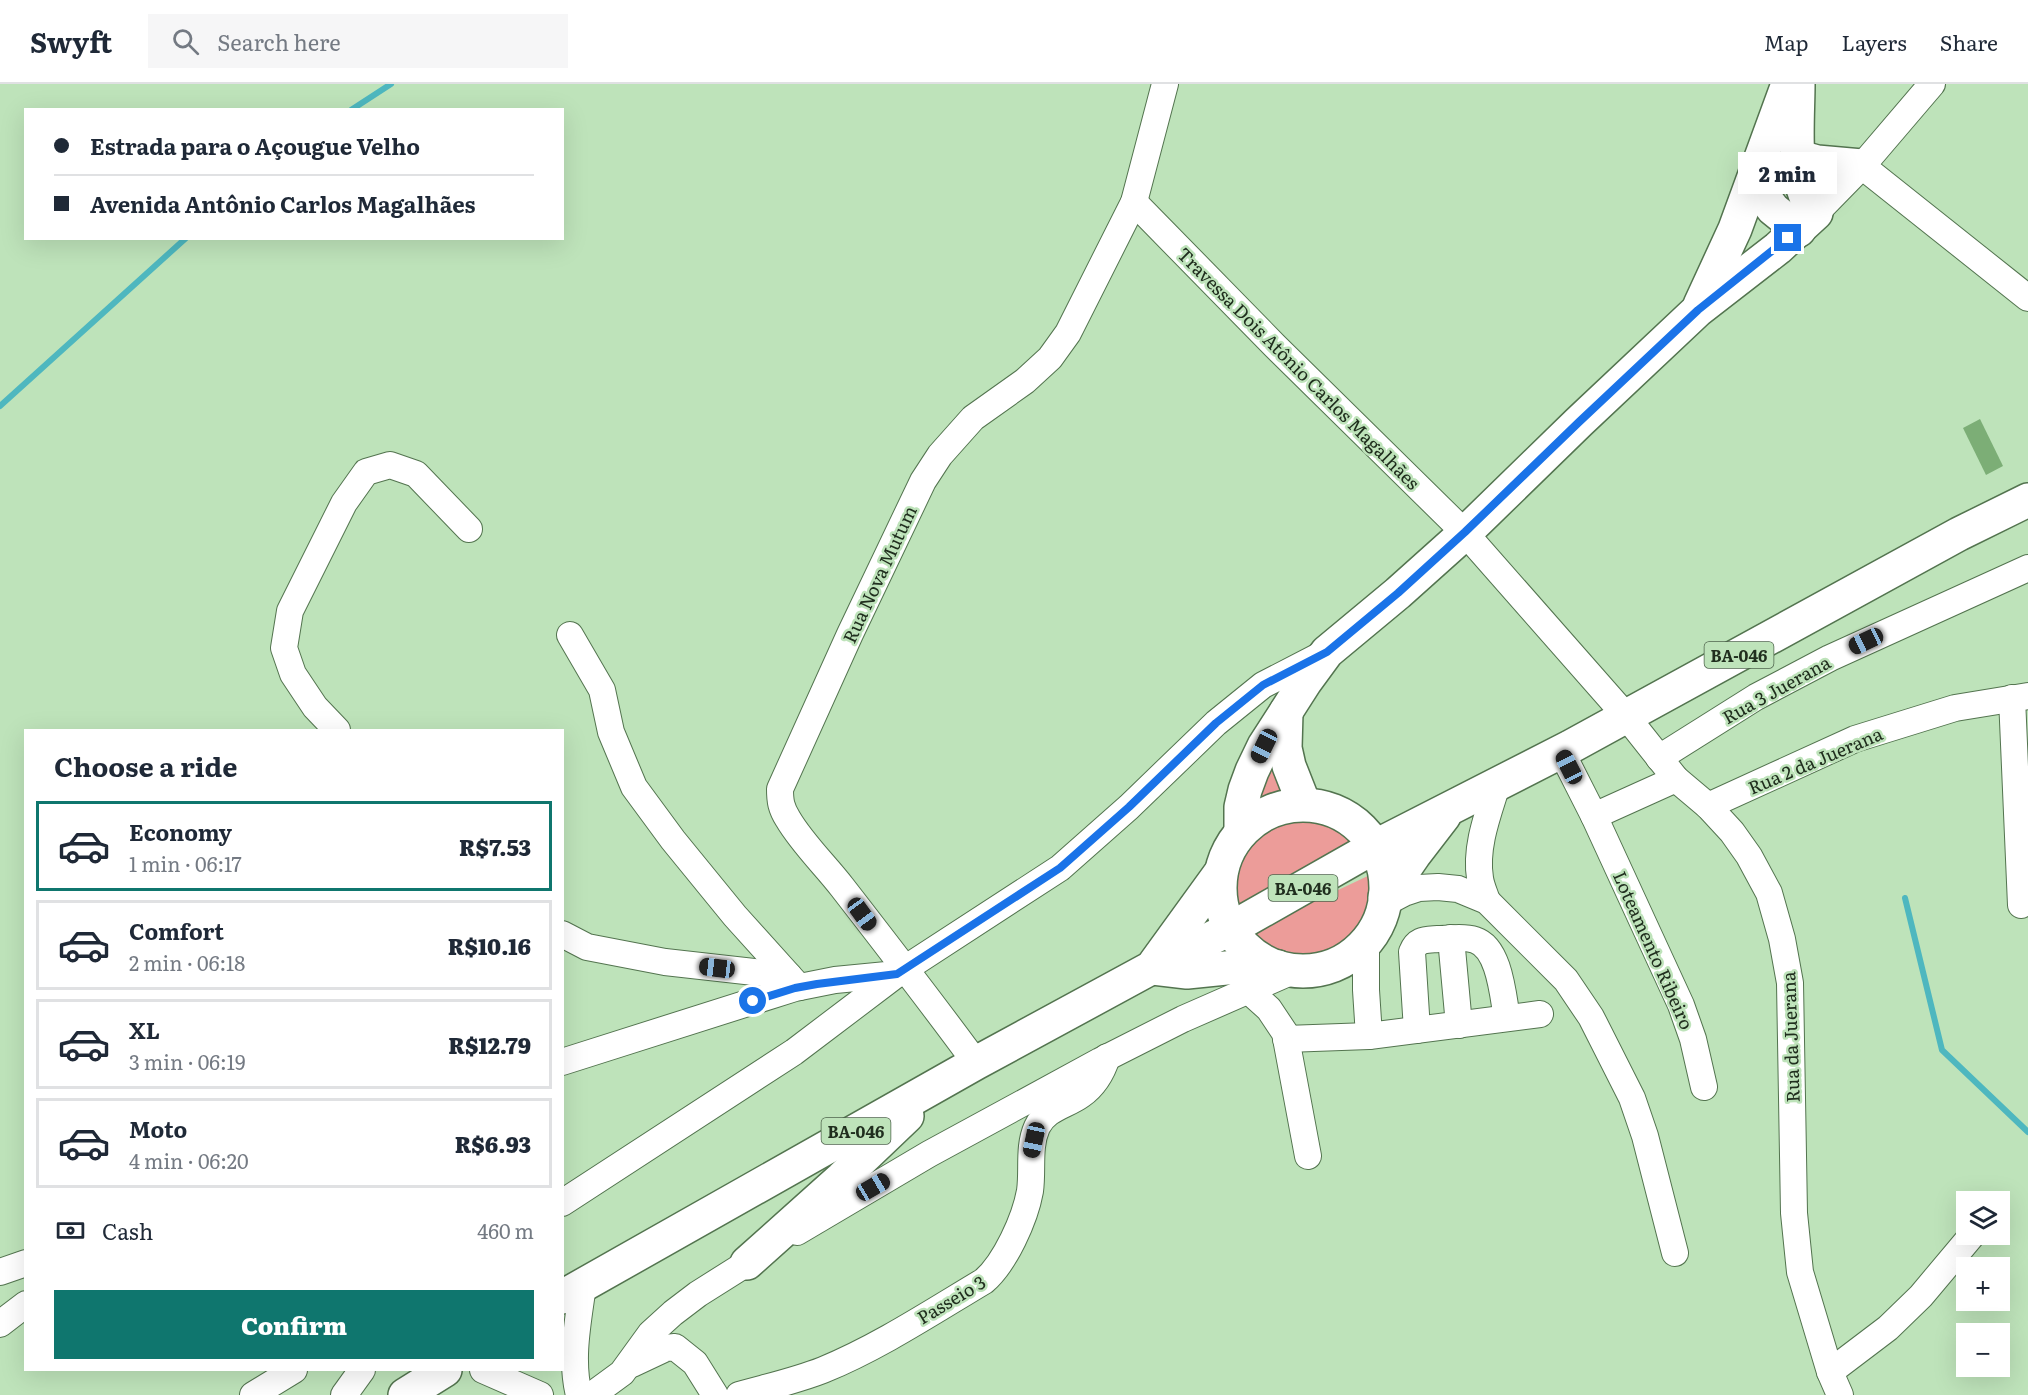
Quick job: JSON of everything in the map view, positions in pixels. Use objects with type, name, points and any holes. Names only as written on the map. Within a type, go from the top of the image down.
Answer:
[{"type":"main road","points":[[1698,310],[1735,229],[1788,84]]},
{"type":"main road","points":[[1798,84],[1799,157],[1806,197],[1807,221]]},
{"type":"main road","points":[[1799,157],[1817,162],[1862,166]]},
{"type":"main road","points":[[1758,171],[1764,197],[1773,209],[1807,221]]},
{"type":"main road","points":[[1241,832],[1241,807],[1245,789],[1264,746],[1327,652],[1398,593],[1465,532],[1698,310],[1807,221]]},
{"type":"main road","name":"BA-046","points":[[568,1294],[975,1063],[1230,928],[1376,846],[1561,751],[1959,534],[2028,500]]},
{"type":"main road","points":[[1286,712],[1285,748],[1289,766],[1304,804]]},
{"type":"main road","points":[[1304,804],[1340,814],[1357,824],[1376,846],[1384,871],[1384,901],[1379,920],[1366,941],[1348,957],[1327,967],[1303,971],[1236,967],[1187,972],[1151,968],[1221,872],[1228,851],[1241,832],[1259,817],[1281,807],[1304,804]]},
{"type":"main road","points":[[1340,814],[1395,815],[1449,809]]},
{"type":"main road","points":[[1384,901],[1414,855],[1449,809]]},
{"type":"main road","points":[[1221,872],[1221,901],[1230,928],[1243,946],[1260,959],[1287,969]]},
{"type":"main road","points":[[747,1263],[842,1178],[946,1079]]},
{"type":"main road","points":[[405,1395],[443,1371]]},
{"type":"street","name":"Rua Nova Mutum","points":[[975,1063],[902,971],[843,887],[789,821],[780,804],[780,789],[820,698],[923,481],[940,455],[973,418],[1025,381],[1050,358],[1068,333],[1134,202],[1165,84]]},
{"type":"street","points":[[1807,221],[1862,166],[1932,84]]},
{"type":"street","points":[[1862,166],[2028,298]]},
{"type":"street","name":"Travessa Dois Atônio Carlos Magalhães","points":[[1134,202],[1274,345],[1465,532],[1626,716]]},
{"type":"street","points":[[336,729],[315,707],[293,674],[284,648],[290,610],[344,503],[366,472],[390,465],[416,474],[469,529]]},
{"type":"street","name":"Rua 3 Juerana","points":[[1659,758],[1756,697],[1830,658],[2028,568]]},
{"type":"street","points":[[570,635],[602,690],[611,732],[634,787],[673,840],[735,916],[794,982]]},
{"type":"street","points":[[564,1202],[794,1052],[902,971],[1060,868],[1129,807],[1224,717],[1263,685],[1327,652]]},
{"type":"street","points":[[2020,697],[2021,905]]},
{"type":"street","name":"Rua 2 da Juerana","points":[[1708,806],[1855,739],[1955,708],[2020,697]]},
{"type":"street","name":"Rua da Juerana","points":[[1626,716],[1676,779],[1708,806],[1732,831],[1769,893],[1782,939],[1790,983],[1794,1213],[1800,1272],[1835,1384],[1921,1296],[1964,1245]]},
{"type":"street","points":[[1561,751],[1594,816],[1676,779]]},
{"type":"street","points":[[1487,901],[1480,878],[1480,850],[1486,819],[1497,785]]},
{"type":"street","name":"Loteamento Ribeiro","points":[[1594,816],[1681,1005],[1693,1039],[1704,1088]]},
{"type":"street","points":[[1384,901],[1419,888],[1438,887],[1458,890],[1487,901],[1566,980],[1591,1017],[1632,1098],[1645,1136],[1675,1253]]},
{"type":"street","points":[[564,935],[587,947],[794,982],[835,980],[902,971]]},
{"type":"street","points":[[1417,1030],[1412,952],[1414,945],[1421,940],[1463,938],[1479,942],[1492,957],[1498,970],[1507,1018]]},
{"type":"street","points":[[1451,939],[1459,1024]]},
{"type":"street","points":[[1366,941],[1369,1036]]},
{"type":"street","points":[[592,1395],[629,1366],[651,1333],[698,1294],[747,1263],[929,1154],[1107,1058],[1287,969]]},
{"type":"street","points":[[564,1061],[794,982]]},
{"type":"street","points":[[1248,990],[1269,1009],[1285,1033],[1308,1156]]},
{"type":"street","points":[[1286,1039],[1369,1036],[1540,1014]]},
{"type":"street","name":"Passeio 3","points":[[739,1395],[824,1370],[905,1327],[984,1281],[994,1272],[1004,1259],[1030,1191],[1031,1153],[1036,1128],[1042,1118],[1052,1110],[1080,1095],[1094,1083],[1103,1071],[1107,1058]]},
{"type":"street","points":[[0,1272],[24,1264]]},
{"type":"street","points":[[568,1294],[575,1348],[575,1376],[579,1395]]},
{"type":"street","points":[[0,1324],[24,1306]]},
{"type":"street","points":[[629,1366],[666,1348],[675,1347],[695,1364],[715,1395]]},
{"type":"street","points":[[253,1395],[289,1371]]},
{"type":"street","points":[[344,1395],[361,1371]]},
{"type":"street","points":[[485,1371],[540,1395]]},
{"type":"shaded area","points":[[1275,748],[1290,794],[1257,807]]},
{"type":"shaded area","points":[[1300,817],[1331,824],[1356,843],[1235,912],[1231,894],[1231,877],[1235,861],[1243,848],[1253,836],[1267,827],[1282,820]]},
{"type":"shaded area","points":[[1372,874],[1374,898],[1366,922],[1355,938],[1339,950],[1321,957],[1301,959],[1282,955],[1263,947],[1247,933]]},
{"type":"building","points":[[1980,419],[2003,466],[1986,475],[1963,428]]},
{"type":"waterway","points":[[354,108],[391,84]]},
{"type":"waterway","points":[[0,406],[184,240]]},
{"type":"waterway","points":[[1905,898],[1942,1050],[2028,1132]]},
{"type":"route","points":[[753,1001],[795,988],[835,980],[897,974],[1060,868],[1129,807],[1216,723],[1263,685],[1327,652],[1398,593],[1698,310],[1788,238]]}]
